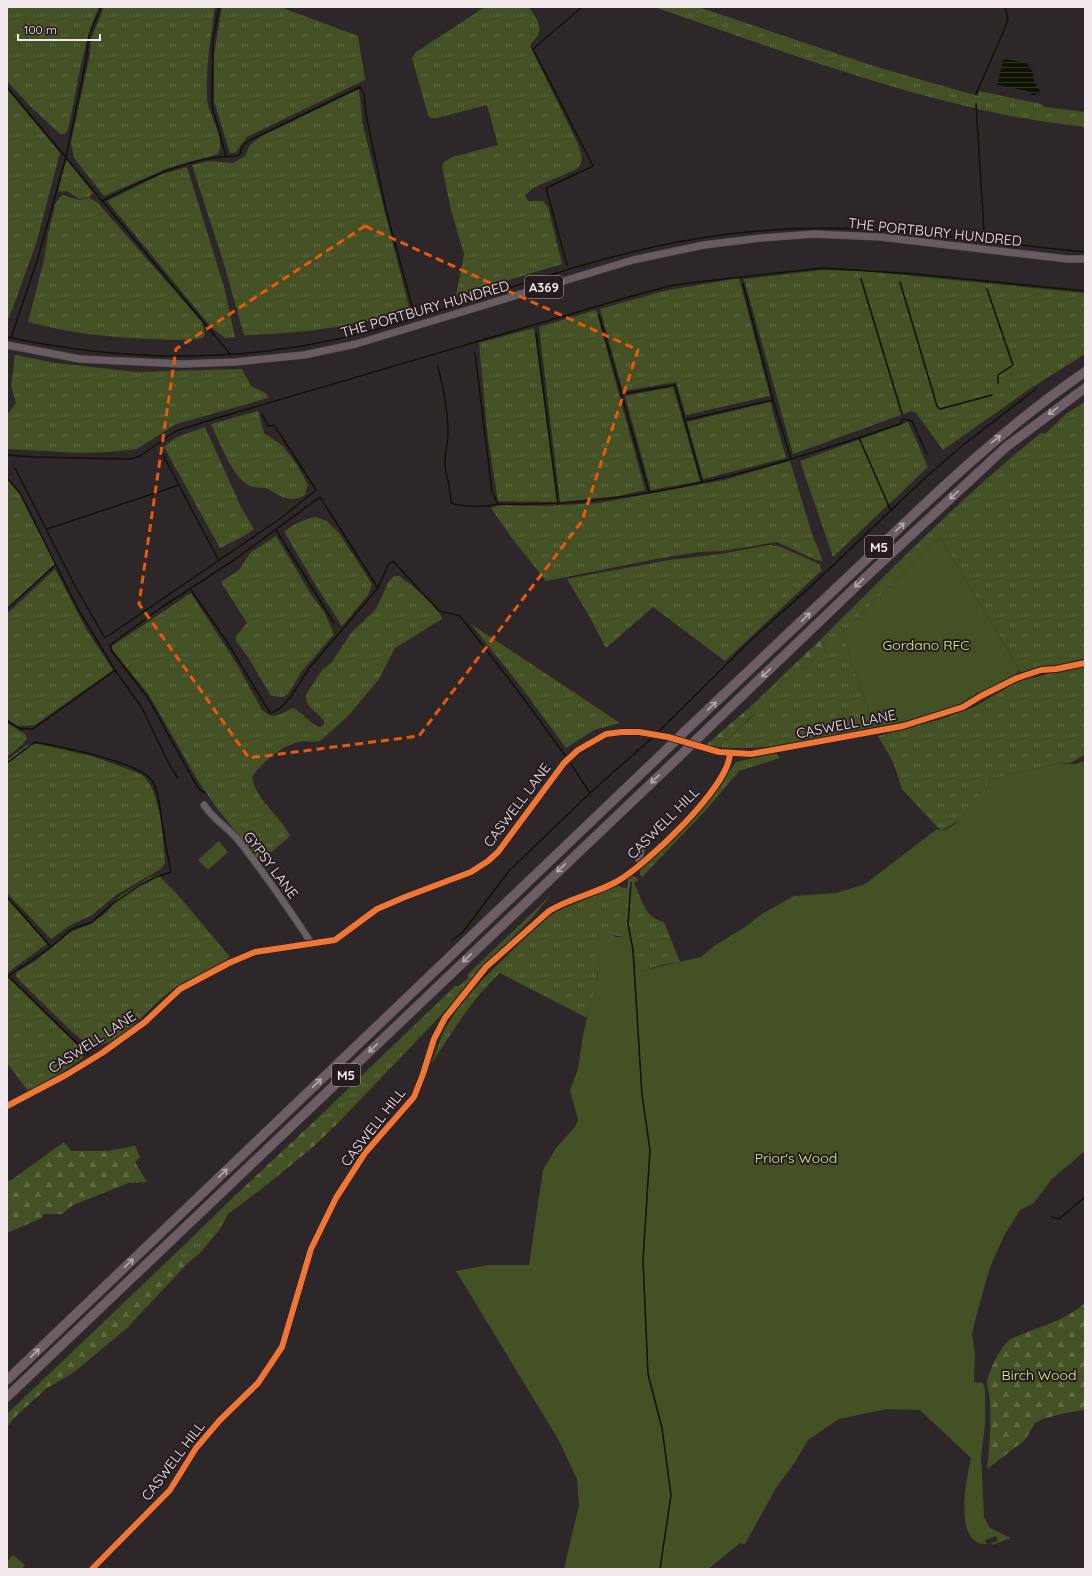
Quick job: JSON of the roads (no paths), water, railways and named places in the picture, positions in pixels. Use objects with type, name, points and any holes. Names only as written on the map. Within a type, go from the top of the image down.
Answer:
[{"type":"highway","name":"M5","points":[[7,1380],[909,518],[991,443],[1031,410],[1085,372]]},
{"type":"highway","name":"M5","points":[[7,1397],[867,576],[1006,447],[1085,388]]},
{"type":"main road","name":"THE PORTBURY HUNDRED","points":[[7,345],[80,359],[162,364],[235,362],[304,355],[356,344],[633,260],[704,245],[761,238],[814,234],[880,237],[1067,259],[1085,259]]},
{"type":"street","name":"CASWELL LANE","points":[[7,1106],[66,1075],[102,1053],[145,1022],[180,989],[228,963],[255,952],[335,940],[377,910],[405,897],[471,872],[488,862],[503,846],[564,764],[578,750],[596,739],[611,734],[639,732],[668,737],[703,748],[730,753],[751,754],[903,726],[963,706],[1017,678],[1041,670],[1056,669],[1085,663]]},
{"type":"street","name":"CASWELL HILL","points":[[92,1569],[170,1490],[196,1448],[220,1420],[258,1383],[282,1347],[311,1249],[336,1198],[365,1153],[414,1096],[423,1074],[434,1039],[445,1018],[463,994],[486,967],[549,911],[578,896],[615,883],[630,873],[650,856],[701,805],[725,772],[729,762],[730,753]]},
{"type":"street","name":"GYPSY LANE","points":[[204,805],[211,816],[219,820],[233,834],[267,876],[312,944]]},
{"type":"street","name":"CASWELL HILL","points":[[639,860],[641,846],[650,856]]},
{"type":"waterway","points":[[11,338],[38,258],[66,157],[86,61],[89,35],[101,7]]},
{"type":"waterway","points":[[219,7],[213,41],[212,106],[226,156]]},
{"type":"waterway","points":[[567,265],[546,188],[593,166],[533,49],[582,7]]},
{"type":"waterway","points":[[976,94],[1005,28],[1008,19],[1005,7]]},
{"type":"waterway","points":[[7,87],[231,355]]},
{"type":"waterway","points":[[102,201],[151,178],[184,165],[201,160],[237,156],[240,154],[242,146],[250,140],[360,87],[364,94],[366,114],[386,210],[415,317]]},
{"type":"waterway","points":[[976,104],[984,231]]},
{"type":"waterway","points":[[7,337],[52,346],[97,352],[142,355],[187,356],[277,350],[367,332],[532,280],[616,256],[701,238],[757,231],[814,228],[898,231],[1085,252]]},
{"type":"waterway","points":[[7,455],[131,459],[140,456],[176,431],[669,286],[822,268],[916,274],[1085,291]]},
{"type":"waterway","points":[[861,279],[902,414]]},
{"type":"waterway","points":[[900,282],[937,406],[940,409],[992,395]]},
{"type":"waterway","points":[[743,284],[773,400],[791,459]]},
{"type":"waterway","points":[[987,289],[1013,365],[998,375],[998,383]]},
{"type":"waterway","points":[[599,315],[649,492]]},
{"type":"waterway","points":[[536,333],[558,504]]},
{"type":"waterway","points":[[475,353],[492,492],[498,504]]},
{"type":"waterway","points":[[438,366],[445,399],[448,424],[445,467],[450,489],[451,503],[455,504],[474,506],[498,504],[550,504],[601,500],[652,492],[752,470],[801,456],[900,424],[903,419],[912,421],[927,454]]},
{"type":"waterway","points":[[621,394],[675,385],[702,482]]},
{"type":"waterway","points":[[657,733],[752,639],[808,589],[925,478],[963,445],[1036,389]]},
{"type":"waterway","points":[[685,420],[773,400]]},
{"type":"waterway","points":[[15,468],[75,586],[105,638],[281,518],[315,491],[315,488],[274,425],[268,426],[262,414]]},
{"type":"waterway","points":[[859,438],[891,511]]},
{"type":"waterway","points":[[162,453],[219,561]]},
{"type":"waterway","points":[[7,478],[20,493],[78,609],[115,670],[142,708],[170,766],[178,778]]},
{"type":"waterway","points":[[47,529],[179,485]]},
{"type":"waterway","points":[[205,793],[199,789],[194,781],[148,698],[111,650],[110,645],[162,607],[234,560],[320,497],[378,588],[388,565],[393,561],[439,611],[460,616],[567,758]]},
{"type":"waterway","points":[[276,530],[334,623]]},
{"type":"waterway","points":[[7,609],[55,565]]},
{"type":"waterway","points":[[190,589],[226,640],[270,713],[282,706],[288,700],[311,666],[378,588]]},
{"type":"waterway","points":[[7,721],[21,729],[33,729],[114,671]]},
{"type":"waterway","points":[[452,940],[462,933],[509,871],[590,793],[653,737]]},
{"type":"waterway","points":[[7,763],[35,742],[79,751],[116,761],[145,774],[153,782],[157,792],[171,872],[140,885],[111,905],[92,922],[72,929],[51,947],[7,977]]},
{"type":"waterway","points":[[569,761],[590,793]]},
{"type":"waterway","points":[[631,883],[628,924],[633,950],[642,1095],[650,1150],[643,1260],[648,1374],[662,1428],[671,1495],[660,1569]]},
{"type":"waterway","points":[[7,897],[51,947]]},
{"type":"waterway","points":[[8,976],[88,1054]]},
{"type":"waterway","points":[[1052,1217],[1059,1219],[1085,1197]]},
{"type":"park label","name":"Gordano RFC","points":[[926,645]]},
{"type":"park label","name":"Prior's Wood","points":[[796,1158]]},
{"type":"park label","name":"Birch Wood","points":[[1039,1375]]}]
